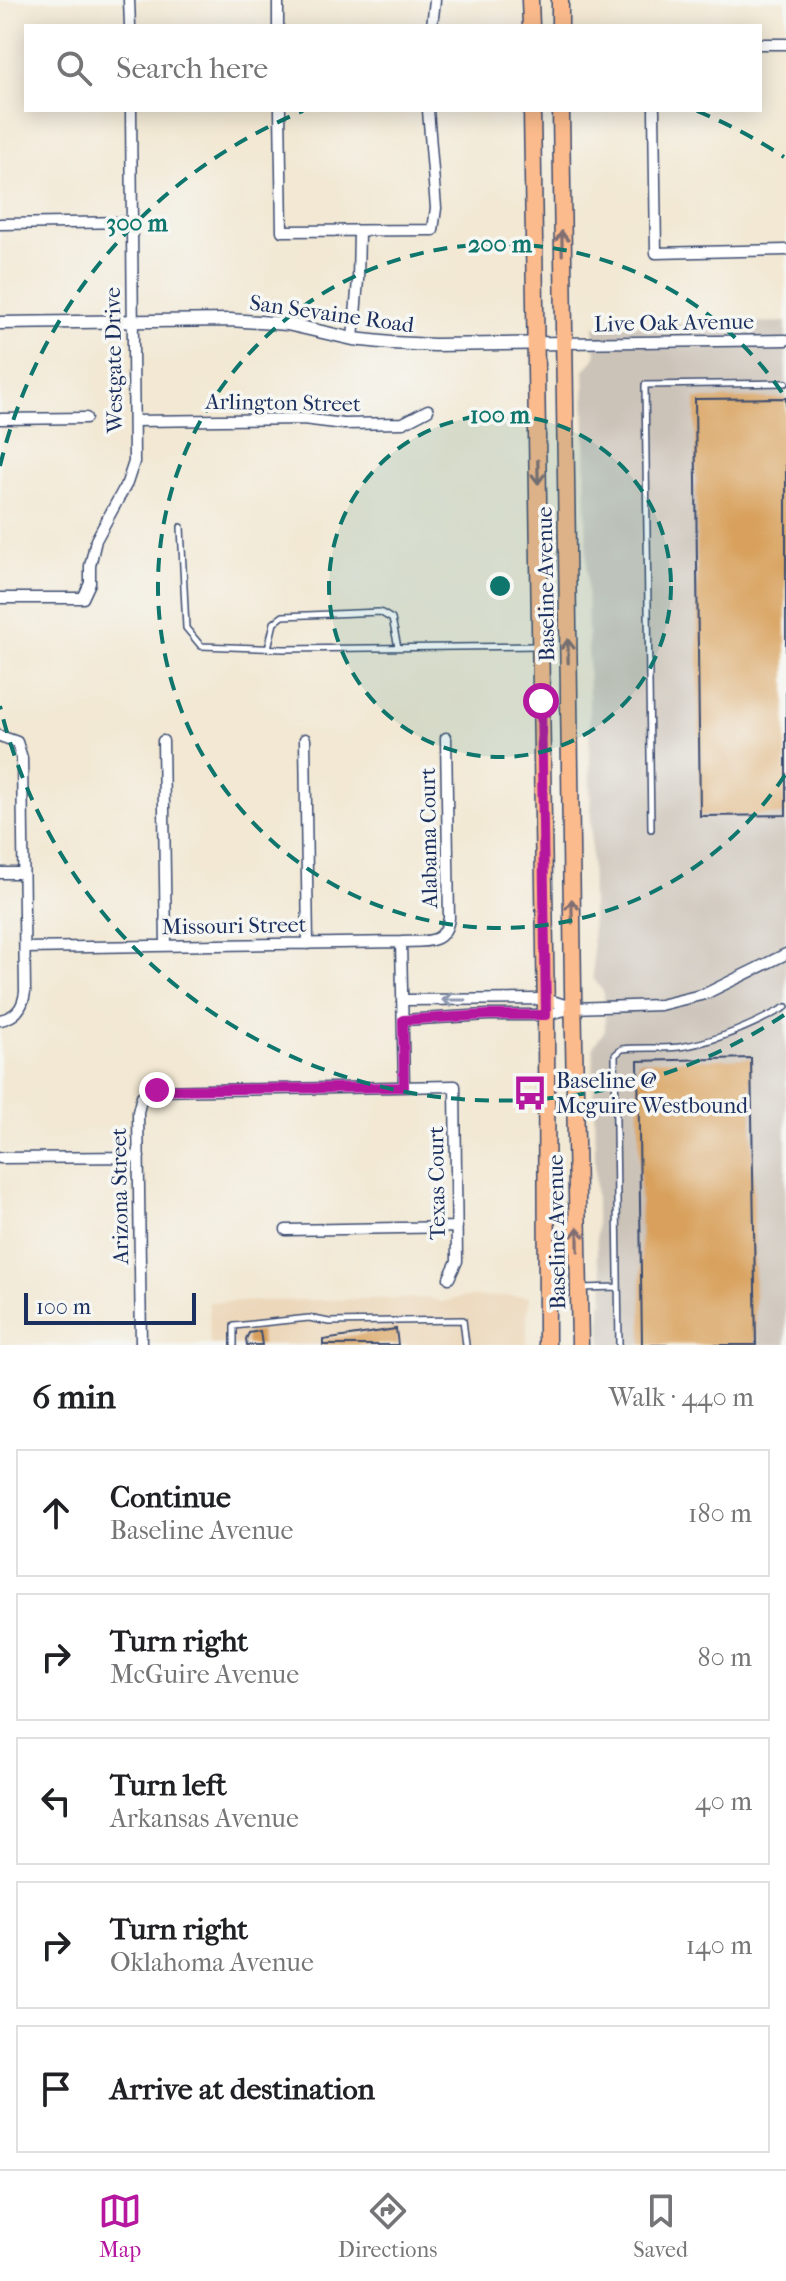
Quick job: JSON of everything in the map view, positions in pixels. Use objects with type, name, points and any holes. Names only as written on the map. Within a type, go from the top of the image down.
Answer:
[{"type":"main road","points":[[530,0],[531,24]]},
{"type":"main road","points":[[560,0],[560,24]]},
{"type":"main road","name":"Baseline Avenue","points":[[532,112],[546,1007],[547,1345]]},
{"type":"main road","name":"Baseline Avenue","points":[[561,112],[580,1345]]},
{"type":"street","points":[[129,0],[130,24]]},
{"type":"street","points":[[278,0],[278,24]]},
{"type":"street","points":[[432,24],[435,0]]},
{"type":"street","points":[[762,44],[786,44]]},
{"type":"street","name":"Westgate Drive","points":[[0,598],[83,598],[90,583],[96,540],[127,483],[134,462],[131,112]]},
{"type":"street","points":[[280,112],[282,231],[359,232],[433,230],[436,208],[428,112]]},
{"type":"street","points":[[654,112],[656,253],[786,250]]},
{"type":"street","points":[[0,224],[132,222]]},
{"type":"street","points":[[353,339],[359,232]]},
{"type":"street","name":"San Sevaine Road","points":[[0,323],[230,320],[287,324],[353,339],[391,343],[563,343]]},
{"type":"street","name":"Live Oak Avenue","points":[[563,343],[786,340]]},
{"type":"street","name":"Arlington Street","points":[[134,421],[303,419],[344,424],[403,423],[428,410]]},
{"type":"street","points":[[0,419],[86,418]]},
{"type":"street","points":[[0,736],[17,742],[22,758],[25,948],[24,999],[19,1011],[0,1020]]},
{"type":"street","name":"Alabama Court","points":[[443,936],[449,918],[446,738]]},
{"type":"street","points":[[305,739],[308,944]]},
{"type":"street","points":[[163,741],[166,946]]},
{"type":"street","points":[[0,873],[23,873]]},
{"type":"street","name":"Missouri Street","points":[[25,948],[401,942],[427,941],[443,936]]},
{"type":"street","points":[[401,942],[404,1087]]},
{"type":"street","points":[[402,1000],[573,1008],[646,1007],[691,999],[750,974],[786,954]]},
{"type":"street","points":[[403,1020],[488,1015],[546,1007]]},
{"type":"street","name":"Texas Court","points":[[404,1087],[455,1086],[457,1261],[449,1278]]},
{"type":"street","name":"Arizona Street","points":[[141,1345],[138,1106],[142,1096],[157,1090],[404,1087]]},
{"type":"street","points":[[0,1158],[139,1157]]},
{"type":"street","points":[[286,1230],[457,1227]]},
{"type":"lane","points":[[651,829],[645,385],[786,383]]},
{"type":"lane","points":[[181,527],[186,628],[201,646],[540,646]]},
{"type":"lane","points":[[268,648],[274,623],[283,616],[380,612],[392,619],[398,647]]},
{"type":"lane","points":[[619,1345],[615,1055],[626,1048],[680,1047],[707,1040],[750,1025],[786,1007]]},
{"type":"lane","points":[[579,1288],[618,1287]]},
{"type":"lane","points":[[234,1345],[234,1326],[309,1318],[329,1322],[463,1320],[466,1345]]},
{"type":"shaded area","points":[[786,322],[786,1345],[601,1345],[601,1304],[604,1300],[603,1274],[597,1259],[593,1047],[605,1030],[604,993],[593,978],[584,370],[596,357],[594,326]]},
{"type":"shaded area","points":[[463,1297],[530,1297],[527,1345],[210,1345],[209,1302],[429,1298],[442,1302]]},
{"type":"building","points":[[786,398],[786,815],[700,816],[695,399]]},
{"type":"building","points":[[751,1058],[756,1345],[642,1345],[638,1061]]},
{"type":"building","points":[[396,1329],[398,1345],[323,1345],[323,1340]]},
{"type":"building","points":[[260,1331],[262,1345],[247,1345],[249,1333]]},
{"type":"place","name":"Baseline @ Mcguire Westbound","points":[[530,1093]]},
{"type":"route","points":[[157,1090],[404,1087],[403,1020],[546,1015],[541,701]]}]
